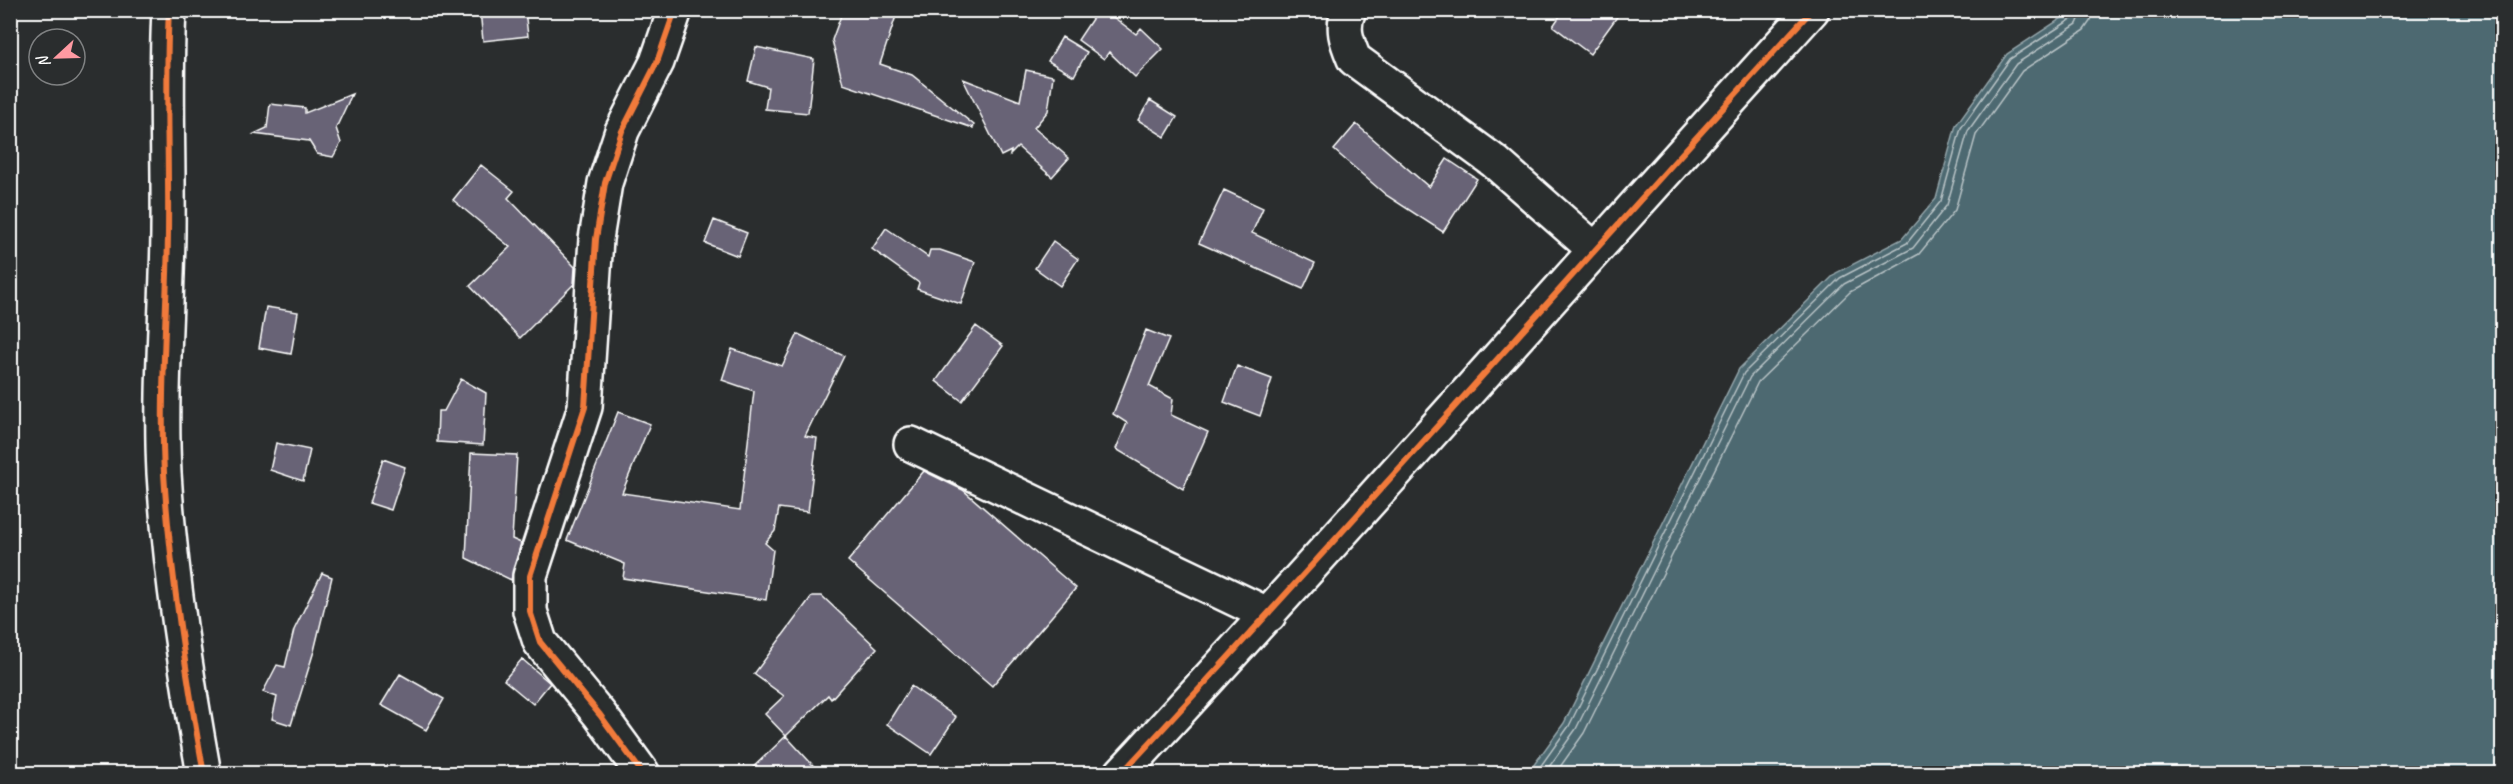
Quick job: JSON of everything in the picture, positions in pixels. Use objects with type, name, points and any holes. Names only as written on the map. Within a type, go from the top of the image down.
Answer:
[{"type":"street","points":[[169,10],[166,72],[168,232],[162,405],[164,473],[177,597],[204,774]]},
{"type":"street","points":[[644,774],[600,715],[540,642],[530,610],[530,576],[585,407],[596,239],[605,183],[622,131],[657,62],[675,10]]},
{"type":"street","points":[[1349,10],[1345,19],[1345,39],[1354,59],[1495,162],[1594,249]]},
{"type":"street","points":[[1121,774],[1269,615],[1594,249],[1812,10]]},
{"type":"street","points":[[911,444],[1269,615]]},
{"type":"water","points":[[2074,10],[2502,11],[2502,773],[1528,773],[1564,723],[1739,369],[1836,273],[1902,239],[1936,199],[1956,125],[2007,54]]},
{"type":"building","points":[[480,10],[525,10],[528,36],[483,41]]},
{"type":"building","points":[[843,10],[898,10],[880,64],[912,75],[974,125],[973,128],[843,84],[832,40]]},
{"type":"building","points":[[1098,10],[1104,10],[1136,34],[1141,28],[1163,49],[1135,77],[1109,52],[1104,59],[1078,40]]},
{"type":"building","points":[[1564,10],[1622,10],[1590,54],[1553,26]]},
{"type":"building","points":[[1062,37],[1087,52],[1074,76],[1048,61]]},
{"type":"building","points":[[756,47],[814,59],[808,113],[765,109],[768,87],[748,81]]},
{"type":"building","points":[[1026,70],[1053,76],[1048,111],[1034,128],[1069,158],[1052,177],[1018,147],[1010,155],[1011,151],[1001,156],[963,79],[1020,101]]},
{"type":"building","points":[[352,94],[336,128],[341,143],[333,157],[317,154],[309,141],[254,134],[267,128],[270,104],[305,108],[305,113]]},
{"type":"building","points":[[1150,100],[1177,117],[1165,137],[1138,120]]},
{"type":"building","points":[[1356,124],[1429,187],[1447,159],[1477,179],[1443,232],[1386,195],[1334,150]]},
{"type":"building","points":[[481,165],[514,191],[508,198],[575,267],[574,284],[520,338],[470,286],[510,247],[453,200]]},
{"type":"building","points":[[1224,190],[1263,208],[1252,233],[1315,263],[1303,289],[1199,243]]},
{"type":"building","points":[[714,220],[747,233],[738,256],[705,243]]},
{"type":"building","points":[[886,228],[928,257],[930,250],[940,250],[975,262],[961,304],[917,289],[919,283],[872,249]]},
{"type":"building","points":[[1053,241],[1078,259],[1060,286],[1035,268]]},
{"type":"building","points":[[266,307],[298,312],[291,354],[259,348]]},
{"type":"building","points":[[976,326],[1003,346],[962,401],[936,381]]},
{"type":"building","points":[[1146,330],[1169,339],[1149,386],[1173,399],[1171,415],[1208,432],[1183,489],[1116,449],[1127,423],[1113,414]]},
{"type":"building","points":[[798,334],[844,356],[805,436],[817,438],[808,512],[779,508],[775,531],[765,543],[773,550],[766,600],[623,578],[625,564],[567,540],[618,412],[650,424],[622,493],[740,510],[754,391],[722,380],[732,349],[782,366]]},
{"type":"building","points":[[1237,366],[1272,379],[1260,416],[1224,402]]},
{"type":"building","points":[[461,379],[486,393],[483,445],[437,442],[438,411],[444,411]]},
{"type":"building","points":[[276,443],[310,450],[303,481],[270,470]]},
{"type":"building","points":[[471,453],[517,455],[512,539],[521,543],[511,580],[466,558]]},
{"type":"building","points":[[383,459],[405,467],[391,510],[369,503]]},
{"type":"building","points":[[924,471],[963,490],[1076,588],[992,686],[848,561]]},
{"type":"building","points":[[322,573],[332,577],[314,651],[291,725],[272,719],[277,697],[263,692],[277,665],[285,667],[294,630]]},
{"type":"building","points":[[812,596],[822,596],[877,648],[831,699],[828,695],[786,736],[765,714],[784,696],[754,674]]},
{"type":"building","points":[[522,659],[550,683],[533,704],[504,680]]},
{"type":"building","points":[[400,674],[444,699],[426,730],[381,705]]},
{"type":"building","points":[[911,686],[956,717],[931,754],[887,724]]},
{"type":"building","points":[[786,736],[821,774],[746,774]]},
{"type":"cycle path","points":[[169,10],[164,473],[170,548],[180,624],[204,774]]},
{"type":"cycle path","points":[[643,774],[600,715],[540,642],[530,611],[530,576],[585,407],[596,239],[605,183],[622,131],[657,62],[675,10]]},
{"type":"cycle path","points":[[1121,774],[1812,10]]}]
